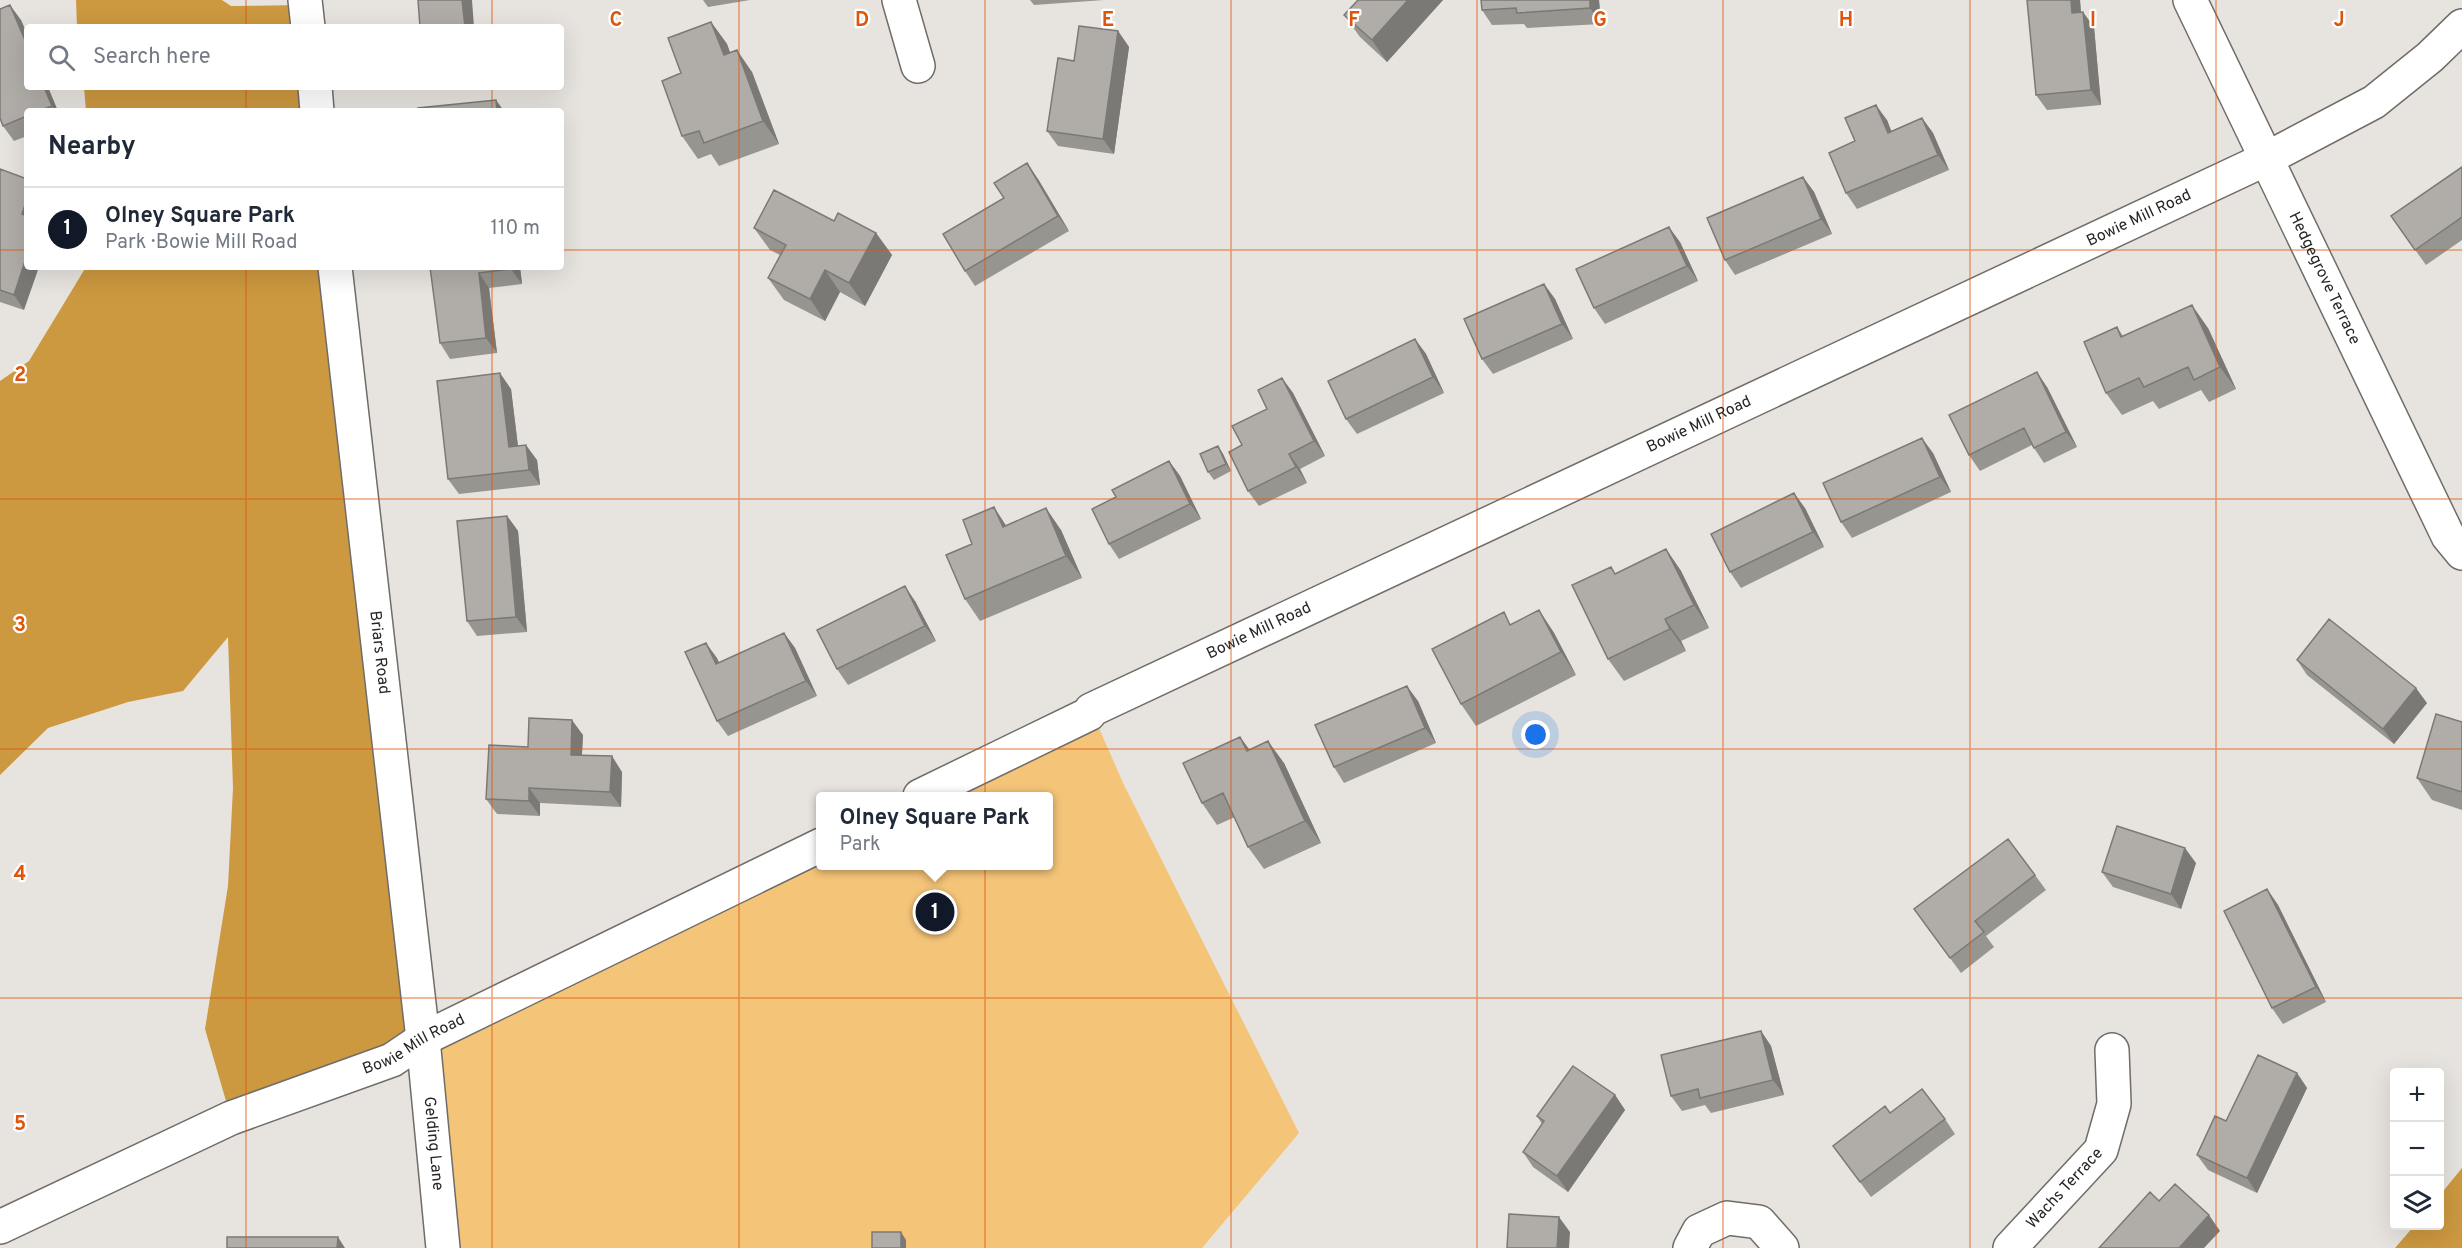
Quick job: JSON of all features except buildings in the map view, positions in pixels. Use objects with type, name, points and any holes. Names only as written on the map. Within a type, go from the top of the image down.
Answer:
[{"type":"street","points":[[305,0],[308,24]]},
{"type":"street","points":[[899,0],[918,66]]},
{"type":"street","name":"Hedgegrove Terrace","points":[[2190,0],[2448,536],[2462,553]]},
{"type":"street","name":"Bowie Mill Road","points":[[928,792],[1089,714],[1091,710],[2266,159],[2374,102],[2430,57],[2462,26]]},
{"type":"street","points":[[315,90],[317,108]]},
{"type":"street","name":"Briars Road","points":[[335,270],[423,1039]]},
{"type":"street","name":"Bowie Mill Road","points":[[0,1227],[231,1118],[392,1060],[423,1039],[816,847]]},
{"type":"street","name":"Gelding Lane","points":[[423,1039],[443,1248]]},
{"type":"street","name":"Wachs Terrace","points":[[2010,1248],[2101,1150],[2114,1104],[2112,1050]]},
{"type":"street","points":[[1690,1248],[1699,1231],[1726,1218],[1759,1222],[1782,1248]]},
{"type":"shaded area","points":[[76,0],[222,0],[231,6],[305,5],[308,24],[77,24]]},
{"type":"shaded area","points":[[84,90],[315,90],[317,108],[86,108]]},
{"type":"shaded area","points":[[84,270],[335,270],[423,1039],[231,1118],[205,1029],[228,886],[233,788],[228,637],[183,691],[128,702],[48,728],[0,775],[0,381],[29,361]]},
{"type":"shaded area","points":[[1091,710],[1124,785],[1299,1133],[1202,1248],[443,1248],[423,1039],[816,845],[816,870],[1053,870],[1053,792],[924,792]]},
{"type":"shaded area","points":[[2462,1168],[2462,1248],[2395,1248],[2411,1230],[2444,1230],[2444,1190]]},
{"type":"place","name":"Olney Square Park","points":[[935,912]]}]
